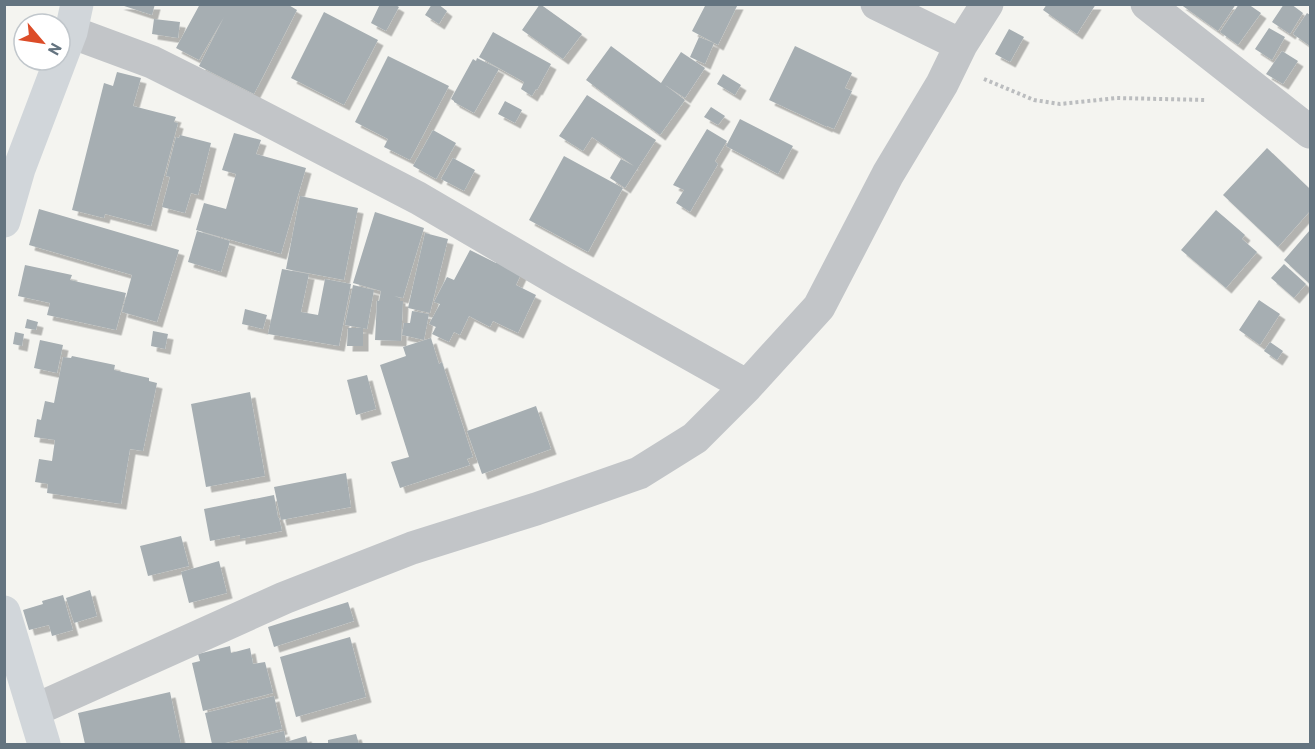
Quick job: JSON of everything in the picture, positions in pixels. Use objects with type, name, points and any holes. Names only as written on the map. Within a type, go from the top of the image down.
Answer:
[{"type":"main road","points":[[4,221],[19,169],[74,18]]},
{"type":"main road","points":[[4,612],[44,744]]},
{"type":"street","points":[[877,4],[956,55]]},
{"type":"street","points":[[35,710],[284,598],[412,548],[536,509],[639,473],[696,438],[819,307],[888,174],[987,4]]},
{"type":"street","points":[[1147,4],[1311,132]]},
{"type":"street","points":[[74,18],[152,62],[408,193],[747,386]]},
{"type":"path","points":[[956,55],[1034,100],[1060,104],[1116,98],[1212,100]]},
{"type":"building","points":[[118,4],[155,4],[152,15]]},
{"type":"building","points":[[200,4],[287,4],[297,10],[254,94],[199,66],[224,17],[199,60],[176,48]]},
{"type":"building","points":[[380,4],[394,4],[399,7],[386,31],[371,23]]},
{"type":"building","points":[[432,4],[438,4],[447,11],[439,24],[425,15]]},
{"type":"building","points":[[540,4],[582,34],[563,59],[522,30]]},
{"type":"building","points":[[706,4],[738,4],[718,45],[692,31]]},
{"type":"building","points":[[1047,4],[1096,4],[1077,34],[1043,10]]},
{"type":"building","points":[[1180,4],[1236,4],[1218,31]]},
{"type":"building","points":[[1239,4],[1248,4],[1261,13],[1238,45],[1220,32]]},
{"type":"building","points":[[1284,4],[1291,4],[1303,13],[1290,34],[1272,22]]},
{"type":"building","points":[[324,12],[378,40],[344,105],[291,78]]},
{"type":"building","points":[[1307,13],[1310,15],[1310,46],[1293,34]]},
{"type":"building","points":[[154,19],[180,22],[178,38],[152,34]]},
{"type":"building","points":[[1269,28],[1285,37],[1272,60],[1255,49]]},
{"type":"building","points":[[1009,29],[1024,37],[1010,62],[995,54]]},
{"type":"building","points":[[493,32],[551,64],[532,96],[521,89],[524,82],[479,57]]},
{"type":"building","points":[[699,37],[714,43],[705,64],[690,57]]},
{"type":"building","points":[[611,46],[661,83],[681,52],[705,68],[685,98],[665,85],[685,100],[660,135],[586,80]]},
{"type":"building","points":[[795,46],[852,73],[845,88],[852,91],[834,129],[769,100]]},
{"type":"building","points":[[1282,51],[1298,61],[1283,84],[1266,74]]},
{"type":"building","points":[[388,56],[449,86],[410,160],[384,147],[388,139],[355,122]]},
{"type":"building","points":[[477,58],[499,69],[474,113],[451,99],[473,59],[476,61]]},
{"type":"building","points":[[117,72],[141,78],[133,106],[176,117],[174,122],[178,123],[151,226],[105,214],[104,218],[72,210],[104,83],[113,86]]},
{"type":"building","points":[[723,74],[741,85],[735,95],[717,84]]},
{"type":"building","points":[[587,95],[656,140],[625,188],[610,178],[621,159],[634,166],[592,137],[583,151],[559,136]]},
{"type":"building","points":[[505,101],[522,110],[515,123],[498,114]]},
{"type":"building","points":[[711,107],[725,116],[718,125],[704,117]]},
{"type":"building","points":[[740,119],[793,146],[778,174],[726,146]]},
{"type":"building","points":[[707,129],[727,141],[715,161],[718,164],[690,212],[676,203],[684,190],[673,185]]},
{"type":"building","points":[[433,130],[456,143],[436,179],[413,166]]},
{"type":"building","points":[[234,133],[261,140],[256,154],[306,168],[281,254],[196,230],[204,203],[226,209],[236,174],[222,170]]},
{"type":"building","points":[[180,135],[211,143],[198,195],[191,193],[185,213],[162,207],[170,177],[166,176],[176,137],[179,138]]},
{"type":"building","points":[[1267,148],[1310,189],[1310,211],[1278,247],[1223,195]]},
{"type":"building","points":[[564,156],[623,188],[588,252],[529,220]]},
{"type":"building","points":[[453,158],[475,170],[464,191],[441,179]]},
{"type":"building","points":[[300,196],[358,208],[344,280],[286,269]]},
{"type":"building","points":[[39,209],[179,250],[157,322],[122,312],[132,275],[29,245]]},
{"type":"building","points":[[1216,210],[1245,235],[1242,239],[1257,252],[1226,288],[1181,250]]},
{"type":"building","points":[[375,212],[424,228],[403,298],[394,296],[403,301],[401,341],[375,340],[377,300],[379,301],[381,291],[353,283]]},
{"type":"building","points":[[1310,230],[1310,284],[1284,260]]},
{"type":"building","points":[[197,231],[230,241],[221,272],[188,262]]},
{"type":"building","points":[[425,233],[448,239],[430,313],[408,308]]},
{"type":"building","points":[[470,250],[496,263],[498,260],[522,272],[516,285],[536,295],[518,333],[493,321],[490,327],[469,316],[460,335],[454,332],[449,342],[432,334],[436,327],[429,324],[440,304],[434,302],[447,277],[454,280]]},
{"type":"building","points":[[1284,264],[1306,284],[1294,298],[1271,278]]},
{"type":"building","points":[[25,265],[72,275],[70,280],[126,293],[116,330],[47,315],[50,303],[18,296]]},
{"type":"building","points":[[282,269],[309,274],[301,312],[318,315],[325,279],[351,284],[339,346],[268,334]]},
{"type":"building","points":[[353,285],[374,290],[367,329],[345,325]]},
{"type":"building","points":[[1259,300],[1280,314],[1260,345],[1239,330]]},
{"type":"building","points":[[245,309],[267,315],[263,329],[242,324]]},
{"type":"building","points":[[412,311],[429,314],[424,340],[402,335],[404,323],[410,323]]},
{"type":"building","points":[[27,319],[38,322],[36,330],[25,328]]},
{"type":"building","points":[[348,328],[363,328],[363,346],[347,346]]},
{"type":"building","points":[[153,331],[168,334],[165,349],[151,346]]},
{"type":"building","points":[[15,332],[24,334],[22,346],[13,344]]},
{"type":"building","points":[[431,338],[439,364],[442,362],[473,457],[467,459],[470,465],[400,488],[391,462],[409,457],[380,365],[406,356],[403,347]]},
{"type":"building","points":[[40,340],[63,345],[57,373],[34,368]]},
{"type":"building","points":[[1270,342],[1283,351],[1277,360],[1264,351]]},
{"type":"building","points":[[72,356],[115,365],[114,370],[149,378],[149,381],[157,383],[143,451],[130,449],[121,504],[47,493],[48,484],[35,482],[39,459],[52,461],[55,440],[34,437],[37,419],[41,420],[45,401],[54,403],[63,357],[71,358]]},
{"type":"building","points":[[367,375],[376,409],[356,415],[347,380]]},
{"type":"building","points":[[250,392],[265,476],[206,487],[191,404]]},
{"type":"building","points":[[536,406],[551,449],[482,474],[467,431]]},
{"type":"building","points":[[346,473],[351,507],[281,520],[274,487]]},
{"type":"building","points":[[274,495],[282,531],[240,539],[240,535],[210,541],[204,509]]},
{"type":"building","points":[[181,536],[189,566],[148,576],[140,546]]},
{"type":"building","points":[[219,561],[227,593],[189,603],[181,572]]},
{"type":"building","points":[[90,590],[97,616],[74,623],[66,598]]},
{"type":"building","points":[[63,595],[73,630],[52,636],[49,625],[29,630],[23,610]]},
{"type":"building","points":[[348,602],[354,621],[274,647],[268,627]]},
{"type":"building","points":[[350,637],[366,697],[296,717],[280,657]]},
{"type":"building","points":[[230,646],[231,653],[250,648],[253,664],[265,662],[273,693],[203,711],[192,663],[200,661],[198,654]]},
{"type":"building","points":[[170,692],[181,744],[85,744],[78,713]]},
{"type":"building","points":[[274,696],[282,729],[221,744],[212,744],[205,713]]},
{"type":"building","points":[[284,731],[286,742],[306,736],[308,744],[248,744],[247,740]]},
{"type":"building","points":[[356,734],[359,744],[328,744],[328,740]]}]
